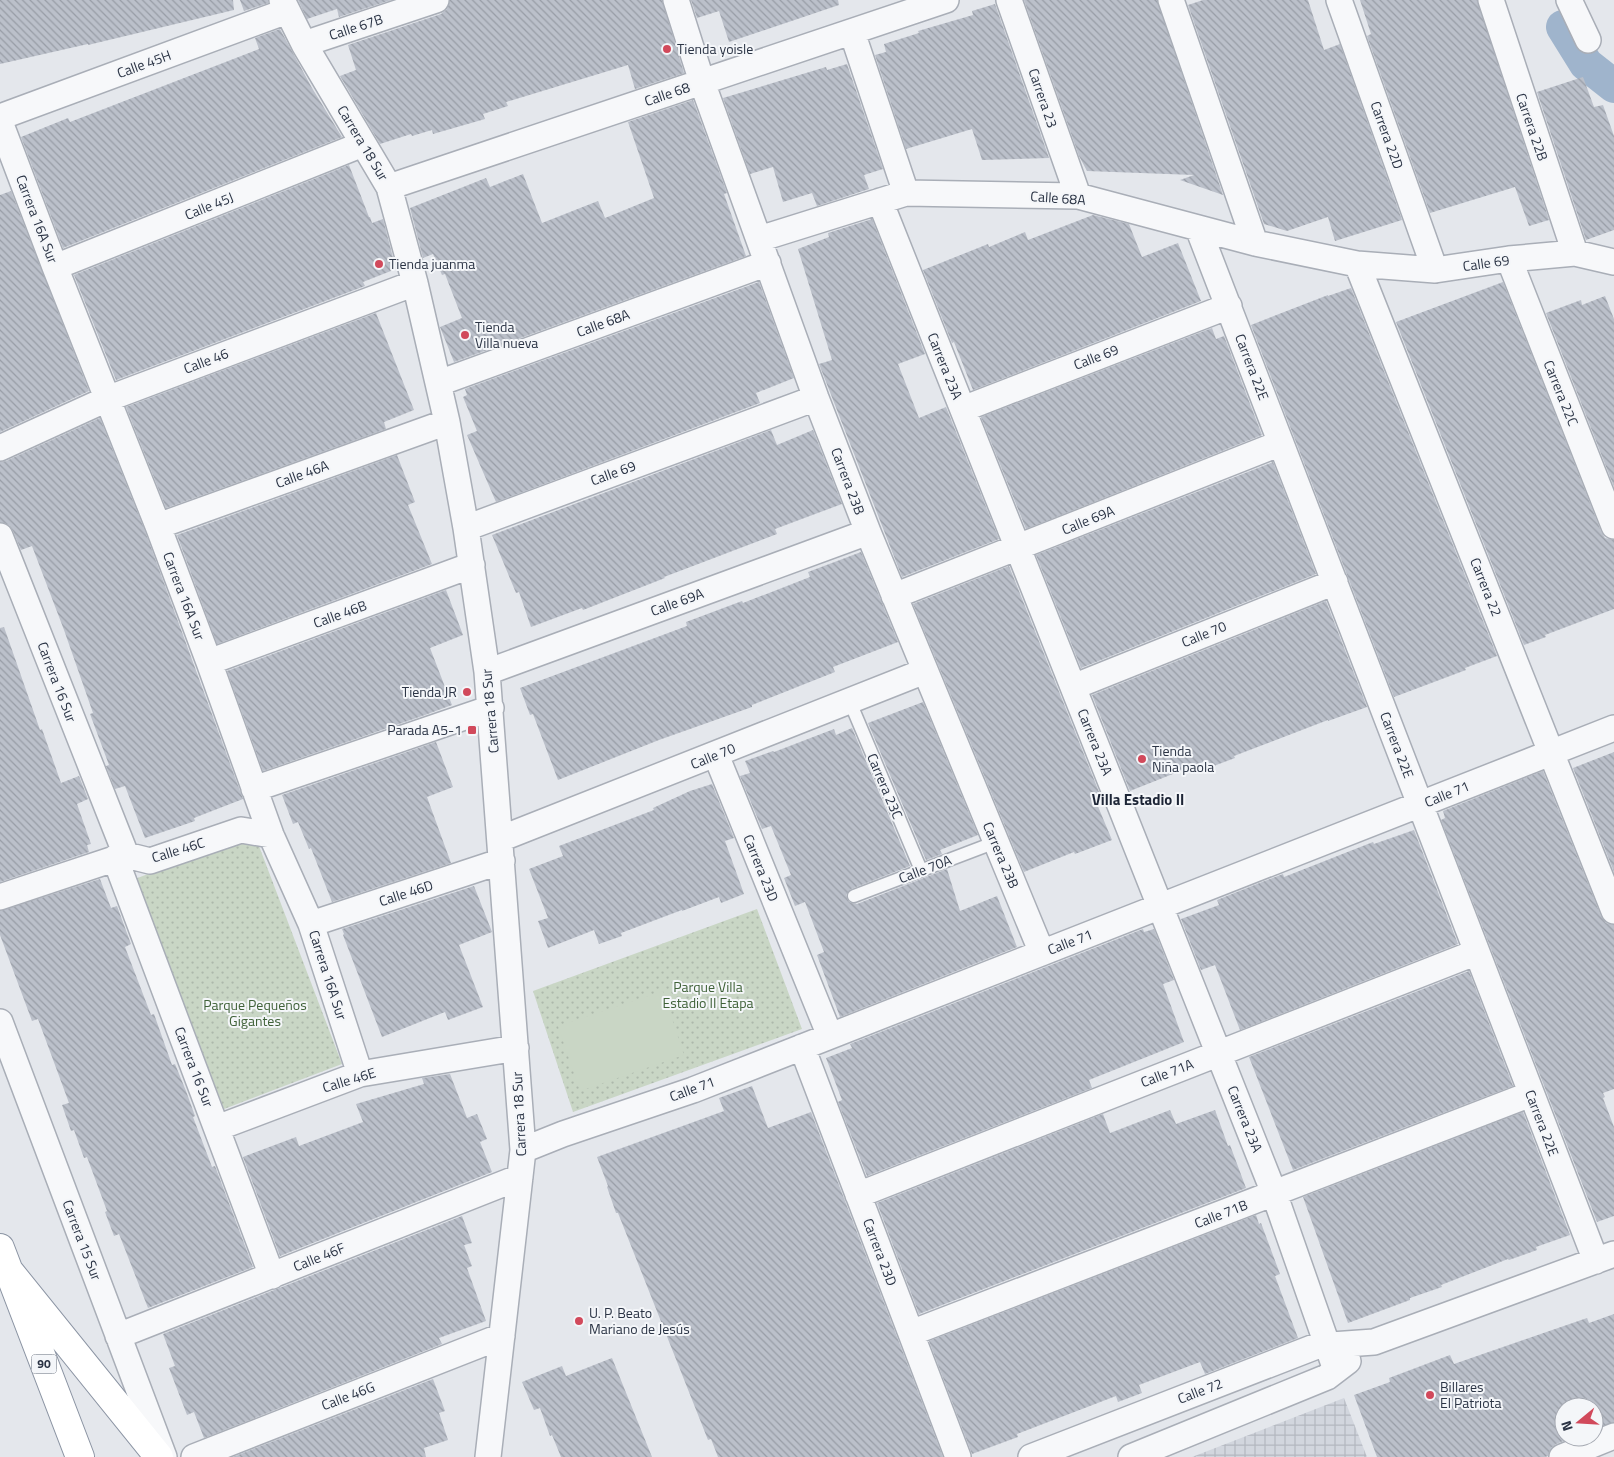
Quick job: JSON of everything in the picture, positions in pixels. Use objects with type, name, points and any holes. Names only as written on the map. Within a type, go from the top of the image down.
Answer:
[{"type":"highway","name":"90","points":[[5,1260],[80,1457]]},
{"type":"highway","points":[[5,1260],[159,1457]]},
{"type":"street","name":"Calle 67B","points":[[304,44],[436,0]]},
{"type":"street","name":"Carrera 23B","points":[[676,0],[702,82],[816,398],[894,596],[1042,953]]},
{"type":"street","name":"Calle 68","points":[[389,187],[946,0]]},
{"type":"street","name":"Carrera 23","points":[[1009,0],[1078,196]]},
{"type":"street","points":[[1171,0],[1255,243]]},
{"type":"street","name":"Carrera 22D","points":[[1339,0],[1435,270]]},
{"type":"street","name":"Carrera 22B","points":[[1490,0],[1575,253]]},
{"type":"street","points":[[1569,0],[1588,40]]},
{"type":"street","name":"Carrera 18 Sur","points":[[285,6],[304,44],[389,187],[415,283],[447,422],[472,565],[487,672],[523,1150],[488,1457]]},
{"type":"street","name":"Calle 45H","points":[[0,117],[285,6]]},
{"type":"street","points":[[852,32],[906,193]]},
{"type":"street","name":"Carrera 16A Sur","points":[[0,122],[55,267],[158,526],[272,835],[311,924],[360,1074]]},
{"type":"street","name":"Calle 45J","points":[[55,267],[362,144]]},
{"type":"street","name":"Calle 68A","points":[[759,239],[906,193],[1078,196],[1255,243],[1357,264]]},
{"type":"street","name":"Carrera 23A","points":[[880,201],[1274,1193],[1336,1370]]},
{"type":"street","name":"Carrera 22E","points":[[1198,228],[1531,1094],[1609,1256]]},
{"type":"street","name":"Calle 69","points":[[1357,264],[1435,270],[1509,259],[1575,253],[1614,262]]},
{"type":"street","name":"Carrera 22C","points":[[1509,259],[1614,526]]},
{"type":"street","name":"Calle 68A","points":[[439,383],[768,263]]},
{"type":"street","name":"Carrera 22","points":[[1357,264],[1614,911]]},
{"type":"street","name":"Calle 46","points":[[0,448],[107,398],[415,283]]},
{"type":"street","name":"Calle 69","points":[[963,409],[1228,306]]},
{"type":"street","name":"Calle 69","points":[[466,528],[816,398]]},
{"type":"street","name":"Calle 46A","points":[[158,526],[447,422]]},
{"type":"street","name":"Calle 69A","points":[[894,596],[1281,443]]},
{"type":"street","name":"Calle 69A","points":[[487,672],[868,532]]},
{"type":"street","name":"Carrera 16 Sur","points":[[0,536],[120,857],[272,1276]]},
{"type":"street","name":"Calle 46B","points":[[209,662],[472,565]]},
{"type":"street","name":"Calle 70","points":[[1073,687],[1335,582]]},
{"type":"street","name":"Calle 70","points":[[501,850],[716,755],[925,671]]},
{"type":"street","points":[[254,788],[491,708]]},
{"type":"street","name":"Calle 71","points":[[523,1150],[563,1134],[693,1090],[1614,728]]},
{"type":"street","name":"Carrera 23D","points":[[716,755],[830,1036]]},
{"type":"street","name":"Calle 46C","points":[[120,857],[150,861],[241,830],[272,835]]},
{"type":"street","name":"Calle 46D","points":[[311,924],[501,850]]},
{"type":"street","points":[[0,896],[120,857]]},
{"type":"street","name":"Calle 71A","points":[[858,1195],[1477,952]]},
{"type":"street","name":"Carrera 15 Sur","points":[[0,1022],[164,1457]]},
{"type":"street","name":"Carrera 23D","points":[[802,1047],[958,1457]]},
{"type":"street","name":"Calle 46E","points":[[217,1128],[360,1074],[516,1048]]},
{"type":"street","name":"Calle 71B","points":[[911,1333],[1531,1094]]},
{"type":"street","name":"Calle 46F","points":[[118,1336],[520,1177]]},
{"type":"street","name":"Calle 72","points":[[1131,1457],[1327,1377],[1374,1342],[1609,1256]]},
{"type":"street","name":"Calle 46G","points":[[194,1457],[502,1336]]},
{"type":"street","name":"Calle 72","points":[[1031,1457],[1317,1346],[1374,1342]]},
{"type":"street","points":[[1562,1457],[1614,1436]]},
{"type":"lane","name":"Carrera 23C","points":[[850,702],[921,870]]},
{"type":"lane","name":"Calle 70A","points":[[854,896],[996,842]]},
{"type":"shaded area","points":[[1344,1398],[1367,1457],[1192,1457]]},
{"type":"green space","name":"Parque Pequeños Gigantes","points":[[254,833],[342,1064],[224,1109],[135,879]]},
{"type":"green space","name":"Parque Villa Estadio II Etapa","points":[[757,909],[802,1029],[573,1112],[533,991]]},
{"type":"green space","points":[[663,991],[684,1055],[580,1091],[558,1026]]},
{"type":"building","points":[[0,0],[233,0],[234,10],[0,64]]},
{"type":"building","points":[[240,0],[268,0],[268,3],[244,11]]},
{"type":"building","points":[[298,0],[391,0],[339,17],[337,9],[307,19]]},
{"type":"building","points":[[450,0],[662,0],[684,73],[635,89],[628,65],[506,102],[508,106],[483,114],[485,119],[433,134],[432,130],[412,136],[411,134],[380,144],[340,76],[356,70],[348,45],[441,14],[447,9]]},
{"type":"building","points":[[691,0],[838,0],[839,5],[729,42],[719,11],[697,18]]},
{"type":"building","points":[[1024,0],[1157,0],[1223,195],[1180,180],[1194,175],[1087,171],[1079,156]]},
{"type":"building","points":[[1203,0],[1308,0],[1324,50],[1340,44],[1402,220],[1335,241],[1328,217],[1287,231],[1264,224],[1188,5]]},
{"type":"building","points":[[1360,0],[1477,0],[1549,220],[1529,226],[1515,187],[1430,213],[1367,36],[1371,34]]},
{"type":"building","points":[[995,4],[1049,158],[982,160],[972,129],[906,149],[875,55],[886,52],[884,44],[919,33],[918,31],[973,15],[972,11]]},
{"type":"building","points":[[280,29],[312,88],[342,137],[63,248],[21,137],[68,118],[70,122],[259,49],[255,38]]},
{"type":"building","points":[[847,64],[883,169],[864,175],[869,189],[817,206],[812,193],[783,202],[773,167],[750,174],[723,98],[826,67],[827,70]]},
{"type":"building","points":[[1583,77],[1594,107],[1603,105],[1614,136],[1614,230],[1586,240],[1537,92]]},
{"type":"building","points":[[693,100],[727,193],[724,194],[746,256],[454,362],[440,327],[462,318],[445,274],[442,275],[433,254],[423,258],[410,208],[486,178],[490,187],[523,174],[542,223],[598,201],[605,218],[654,198],[628,122]]},
{"type":"building","points":[[349,165],[372,223],[383,219],[396,269],[363,282],[365,286],[116,380],[74,275]]},
{"type":"building","points":[[11,191],[89,391],[0,432],[0,195]]},
{"type":"building","points":[[1093,215],[1129,224],[1142,257],[1178,243],[1201,301],[973,390],[923,270],[988,244],[989,247],[1025,232],[1028,240]]},
{"type":"building","points":[[872,219],[925,354],[898,364],[919,418],[946,407],[999,539],[902,577],[819,364],[832,360],[798,249],[829,237],[828,233]]},
{"type":"building","points":[[759,282],[794,378],[756,393],[760,403],[496,502],[467,435],[477,431],[463,397],[467,395],[465,389]]},
{"type":"building","points":[[1503,282],[1601,531],[1605,538],[1614,540],[1614,609],[1524,645],[1396,322]]},
{"type":"building","points":[[1351,288],[1497,656],[1465,668],[1466,670],[1394,697],[1251,325]]},
{"type":"building","points":[[1605,296],[1614,319],[1614,487],[1546,313],[1581,300],[1582,305]]},
{"type":"building","points":[[376,313],[414,410],[384,422],[386,429],[166,508],[126,407]]},
{"type":"building","points":[[1212,328],[1216,339],[1224,336],[1262,435],[1026,529],[981,417]]},
{"type":"building","points":[[100,418],[145,531],[243,799],[194,818],[195,821],[145,838],[125,786],[115,789],[106,766],[109,765],[90,714],[93,713],[32,546],[21,550],[9,525],[0,522],[0,462],[6,461]]},
{"type":"building","points":[[771,430],[777,445],[813,430],[842,504],[775,529],[777,534],[583,610],[582,608],[531,627],[519,592],[516,593],[492,535]]},
{"type":"building","points":[[397,455],[415,502],[408,505],[432,564],[217,644],[177,535]]},
{"type":"building","points":[[1273,462],[1316,574],[1081,668],[1036,555]]},
{"type":"building","points":[[861,552],[898,642],[833,667],[835,672],[752,705],[752,707],[659,740],[558,780],[533,714],[530,715],[520,688],[687,626],[686,622],[742,601],[743,603],[810,577],[808,572]]},
{"type":"building","points":[[1009,566],[1103,802],[1097,804],[1112,840],[1075,854],[1074,852],[1024,872],[913,604]]},
{"type":"building","points":[[446,590],[463,635],[430,648],[452,705],[263,771],[227,671]]},
{"type":"building","points":[[1326,601],[1367,707],[1234,756],[1235,758],[1211,767],[1208,760],[1130,791],[1092,695]]},
{"type":"building","points":[[4,627],[40,730],[42,729],[61,783],[79,776],[88,799],[77,804],[91,844],[87,845],[89,852],[0,882],[0,628]]},
{"type":"building","points":[[923,702],[978,835],[940,850],[942,854],[926,860],[868,723]]},
{"type":"building","points":[[852,728],[910,866],[851,889],[846,895],[849,902],[857,904],[947,869],[960,911],[997,896],[1017,947],[840,1017],[817,955],[824,952],[805,902],[795,906],[784,878],[791,875],[771,826],[762,829],[740,776],[750,773],[745,761],[834,729],[836,735]]},
{"type":"building","points":[[436,742],[453,787],[427,797],[451,863],[332,902],[311,848],[309,849],[298,822],[293,824],[282,795]]},
{"type":"building","points":[[1614,752],[1614,872],[1573,768]]},
{"type":"building","points":[[1543,771],[1601,916],[1606,923],[1614,925],[1614,1089],[1603,1093],[1605,1097],[1603,1098],[1614,1127],[1614,1216],[1597,1222],[1441,820],[1445,818],[1443,811]]},
{"type":"building","points":[[712,784],[734,838],[725,841],[744,894],[721,903],[719,897],[621,933],[622,936],[599,944],[594,930],[548,948],[538,921],[548,918],[529,869],[563,856],[559,846],[654,810],[653,808],[690,791]]},
{"type":"building","points":[[1414,830],[1458,944],[1240,1030],[1215,965],[1201,970],[1181,919],[1219,905],[1217,900],[1262,882],[1283,874],[1284,877],[1373,842],[1374,844]]},
{"type":"building","points":[[100,879],[111,908],[117,906],[131,944],[125,947],[151,1015],[154,1014],[172,1065],[175,1064],[186,1091],[195,1116],[193,1117],[212,1167],[215,1166],[253,1267],[148,1308],[119,1234],[114,1236],[87,1157],[84,1158],[74,1130],[71,1131],[62,1105],[69,1103],[38,1019],[32,1021],[0,935],[0,911]]},
{"type":"building","points":[[474,886],[492,932],[459,945],[483,1007],[448,1020],[445,1012],[382,1037],[342,929]]},
{"type":"building","points":[[1143,929],[1144,932],[1154,929],[1174,980],[1163,984],[1184,1042],[1089,1080],[1092,1088],[867,1176],[838,1102],[842,1100],[826,1058],[852,1048],[850,1044]]},
{"type":"building","points":[[1469,971],[1513,1086],[1293,1170],[1249,1057]]},
{"type":"building","points":[[450,1074],[467,1118],[477,1114],[487,1139],[480,1142],[492,1172],[280,1256],[243,1157],[296,1137],[299,1146],[363,1122],[356,1104],[424,1084],[422,1078]]},
{"type":"building","points":[[752,1086],[768,1128],[811,1112],[943,1457],[718,1457],[711,1439],[708,1440],[618,1213],[616,1213],[597,1157],[724,1111],[719,1098]]},
{"type":"building","points":[[1170,1110],[1176,1124],[1215,1110],[1246,1188],[919,1314],[877,1203],[1103,1114],[1110,1133]]},
{"type":"building","points":[[1523,1112],[1570,1235],[1536,1247],[1537,1250],[1508,1259],[1441,1285],[1442,1287],[1410,1298],[1410,1300],[1348,1323],[1303,1197]]},
{"type":"building","points":[[1256,1215],[1259,1224],[1261,1223],[1280,1274],[1275,1276],[1298,1338],[1205,1374],[1200,1362],[1139,1385],[1142,1393],[1118,1402],[1116,1396],[1017,1434],[1018,1437],[972,1454],[929,1341]]},
{"type":"building","points":[[462,1216],[472,1243],[464,1245],[472,1266],[467,1268],[486,1321],[439,1338],[442,1344],[204,1438],[194,1412],[187,1415],[169,1368],[175,1366],[163,1334]]},
{"type":"building","points":[[1614,1314],[1614,1422],[1604,1426],[1604,1397],[1554,1397],[1554,1446],[1548,1456],[1377,1457],[1354,1395],[1390,1382],[1389,1378],[1450,1355],[1454,1364],[1587,1318],[1589,1323]]},
{"type":"building","points":[[612,1358],[652,1457],[561,1457],[552,1435],[550,1436],[540,1408],[534,1410],[522,1382],[562,1366],[566,1376]]},
{"type":"building","points":[[433,1379],[445,1411],[439,1413],[448,1440],[424,1448],[426,1457],[233,1457]]},
{"type":"waterway","points":[[1563,27],[1586,64],[1614,86]]},
{"type":"place","name":"Tienda yoisle","points":[[667,49]]},
{"type":"place","name":"Tienda juanma","points":[[379,264]]},
{"type":"place","name":"Tienda Villa nueva","points":[[465,335]]},
{"type":"place","name":"Tienda JR","points":[[467,692]]},
{"type":"place","name":"Parada A5-1","points":[[472,730]]},
{"type":"place","name":"Tienda Niña paola","points":[[1142,759]]},
{"type":"place","name":"U. P. Beato Mariano de Jesús","points":[[579,1321]]},
{"type":"place","name":"Billares El Patriota","points":[[1430,1395]]},
{"type":"district","name":"Villa Estadio II","points":[[1138,800]]}]
